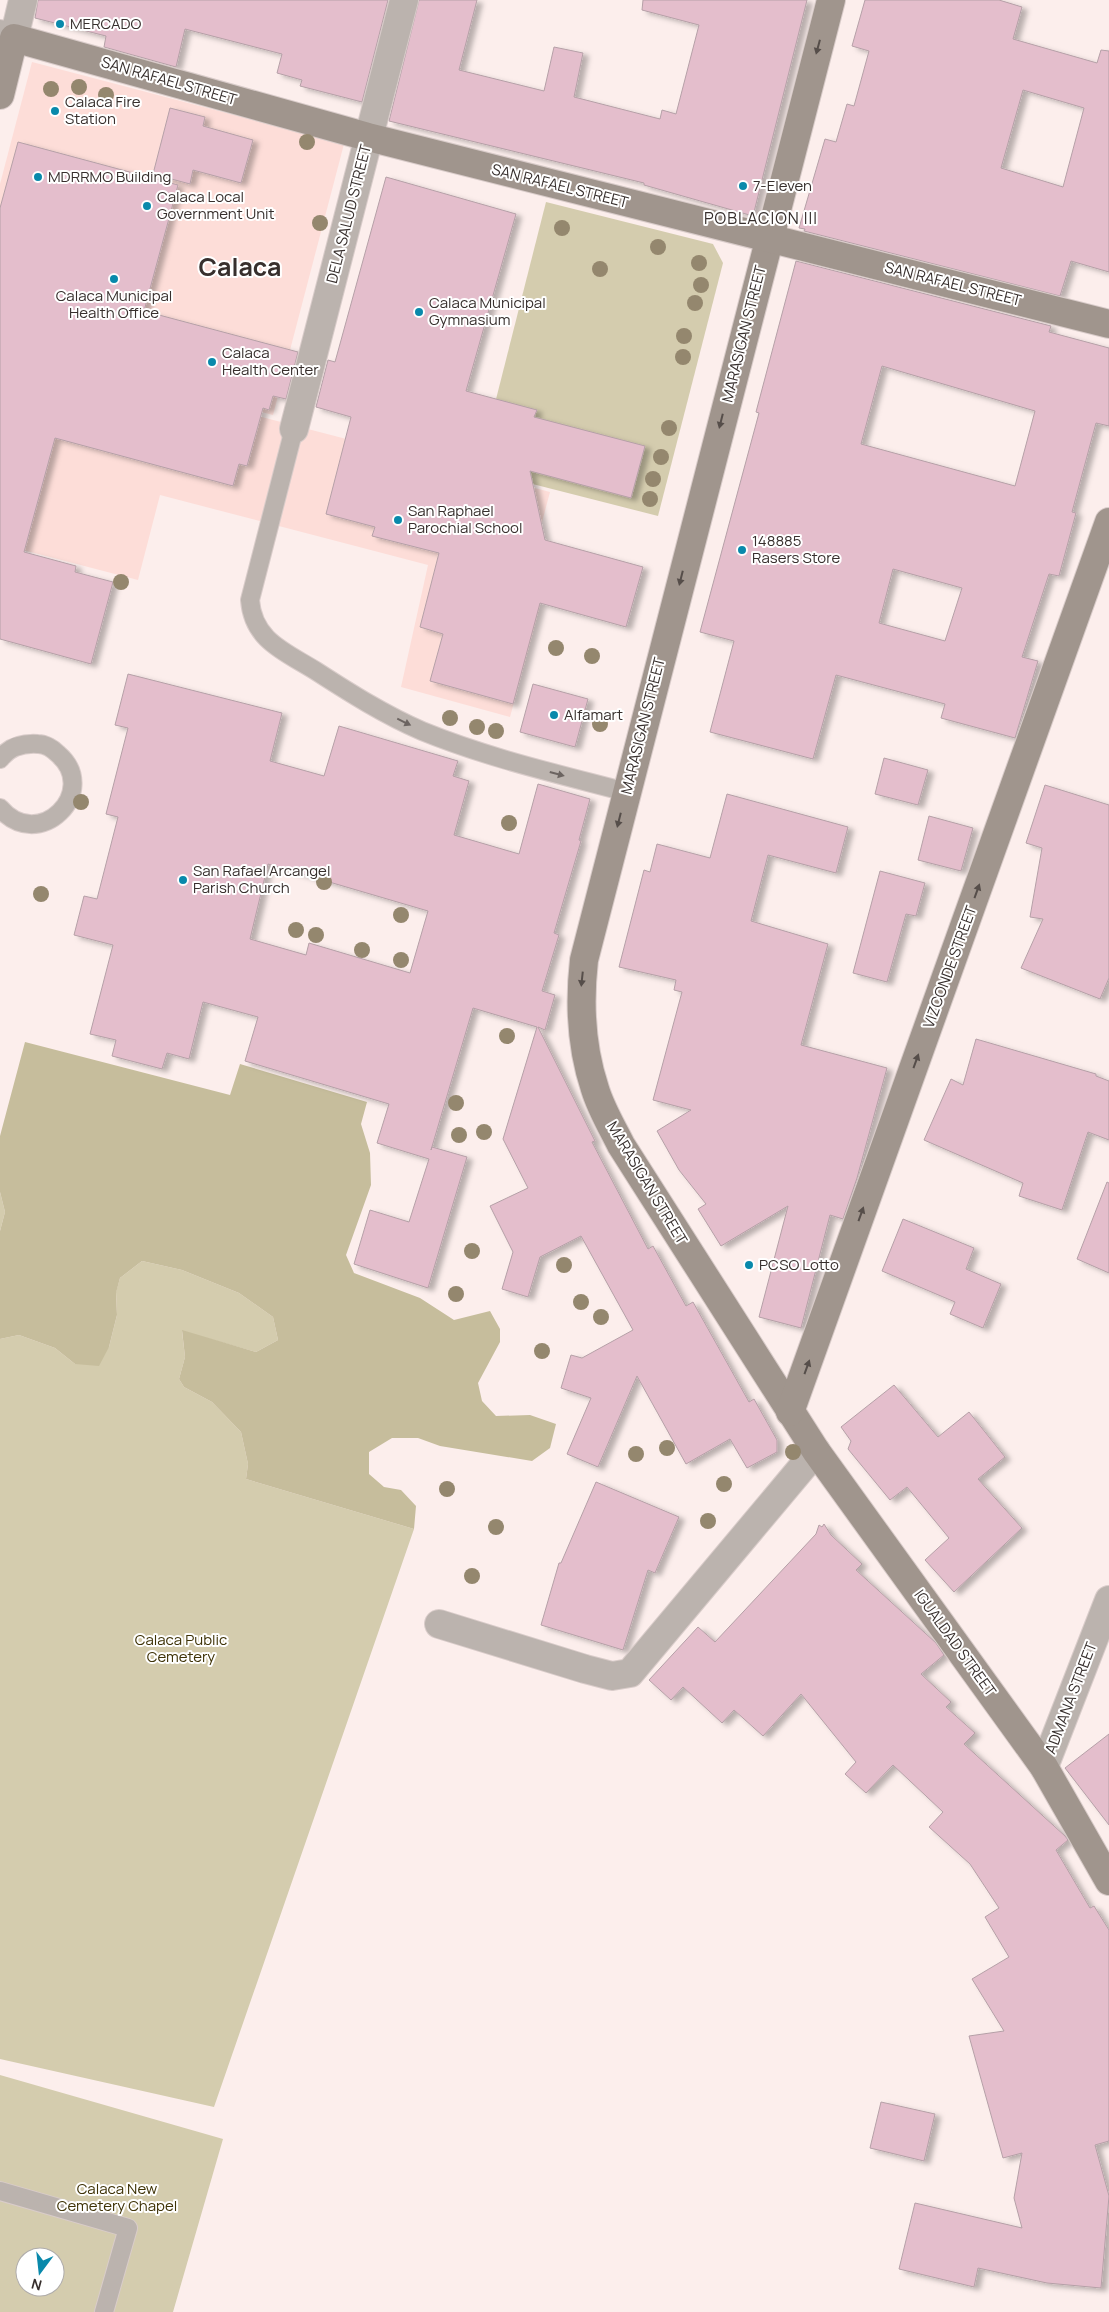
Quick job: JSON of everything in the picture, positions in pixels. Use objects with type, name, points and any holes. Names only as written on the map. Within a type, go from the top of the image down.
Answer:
[{"type":"street","points":[[0,95],[7,36],[23,0]]},
{"type":"street","name":"DELA SALUD STREET","points":[[294,429],[404,0]]},
{"type":"street","name":"MARASIGAN STREET","points":[[790,1412],[621,1145],[595,1090],[589,1067],[581,1013],[584,960],[768,238],[831,0]]},
{"type":"street","name":"SAN RAFAEL STREET","points":[[7,36],[368,137],[1109,324]]},
{"type":"street","name":"VIZCONDE STREET","points":[[790,1412],[1109,522]]},
{"type":"street","name":"IGUALDAD STREET","points":[[790,1412],[816,1451],[1044,1767],[1109,1881]]},
{"type":"street","points":[[440,1624],[612,1676],[630,1673],[816,1451]]},
{"type":"street","name":"ADMANA STREET","points":[[1044,1767],[1109,1600]]},
{"type":"lane","points":[[294,429],[250,600],[251,615],[261,634],[273,644],[361,698],[420,730],[455,744],[626,792]]},
{"type":"lane","points":[[0,759],[13,748],[26,744],[40,744],[53,749],[64,758],[71,771],[73,784],[71,796],[65,808],[55,817],[44,823],[31,825],[18,822],[6,816],[0,808]]},
{"type":"lane","points":[[0,2190],[128,2228],[104,2312]]},
{"type":"shaded area","points":[[32,62],[344,144],[273,415],[0,344],[0,184]]},
{"type":"shaded area","name":"San Raphael Parochial School","points":[[0,349],[550,492],[521,601],[540,606],[510,717],[401,687],[428,565],[160,495],[138,580],[0,544]]},
{"type":"shaded area","points":[[25,1042],[230,1095],[240,1064],[367,1102],[361,1124],[370,1153],[371,1185],[346,1255],[354,1273],[420,1298],[454,1320],[490,1311],[500,1329],[500,1342],[478,1383],[482,1401],[496,1416],[530,1415],[556,1424],[550,1448],[532,1461],[440,1446],[418,1438],[392,1438],[369,1452],[369,1474],[384,1487],[401,1490],[416,1506],[414,1529],[246,1479],[248,1464],[241,1432],[212,1402],[184,1387],[179,1379],[185,1357],[182,1330],[256,1352],[278,1340],[273,1317],[239,1293],[182,1270],[142,1261],[120,1278],[116,1293],[117,1315],[109,1347],[99,1366],[75,1364],[55,1348],[19,1335],[0,1339],[0,1231],[5,1212],[0,1192],[0,1136]]},
{"type":"green space","points":[[546,202],[713,244],[723,263],[658,516],[478,470]]},
{"type":"green space","points":[[0,1192],[5,1212],[0,1231]]},
{"type":"green space","name":"Calaca Public Cemetery","points":[[142,1261],[182,1270],[239,1293],[273,1317],[278,1340],[256,1352],[182,1331],[185,1357],[179,1379],[184,1387],[212,1402],[241,1432],[248,1464],[246,1479],[414,1529],[214,2107],[0,2059],[0,1339],[19,1335],[55,1348],[75,1364],[109,1347],[117,1315],[116,1292],[120,1278]]},
{"type":"green space","name":"Calaca New Cemetery Chapel","points":[[0,2075],[223,2139],[173,2312],[0,2312]]},
{"type":"building","points":[[38,0],[388,0],[362,102],[300,86],[302,80],[277,73],[282,54],[185,29],[176,67],[104,47],[106,36],[35,18]]},
{"type":"building","points":[[419,0],[477,0],[459,70],[544,91],[554,47],[583,53],[574,97],[660,119],[662,110],[676,114],[699,25],[642,10],[643,0],[807,0],[753,216],[644,185],[644,183],[389,121]]},
{"type":"building","points":[[865,0],[999,0],[1022,7],[1013,39],[1097,63],[1101,50],[1109,51],[1109,272],[1071,261],[1060,296],[804,231],[805,229],[799,228],[825,139],[836,142],[847,104],[854,106],[869,51],[852,46]],"holes":[[[1023,90],[1084,108],[1063,187],[1001,168]]]},
{"type":"building","points":[[170,108],[205,117],[203,126],[253,140],[241,183],[193,170],[190,184],[153,174]]},
{"type":"building","points":[[18,142],[178,185],[144,311],[298,352],[286,399],[273,396],[269,410],[263,408],[247,466],[239,464],[233,486],[55,438],[24,552],[76,566],[75,572],[113,582],[91,664],[0,639],[0,208]]},
{"type":"building","points":[[386,177],[516,214],[466,391],[537,410],[534,417],[645,446],[631,498],[530,471],[545,540],[643,567],[626,627],[540,603],[513,704],[430,681],[443,634],[420,627],[439,553],[372,536],[375,527],[326,514],[351,417],[316,407],[328,360],[335,362]]},
{"type":"building","points":[[796,261],[1051,326],[1049,332],[1109,348],[1109,426],[1096,423],[1072,512],[1076,513],[1059,576],[1049,574],[1022,657],[1038,661],[1015,738],[941,718],[945,704],[836,675],[813,759],[710,732],[734,641],[700,632],[759,413],[756,412]],"holes":[[[882,366],[1035,411],[1015,486],[861,444]],[[893,569],[962,588],[945,641],[879,623]]]},
{"type":"building","points":[[128,674],[282,713],[270,761],[324,776],[339,726],[458,761],[453,776],[469,781],[454,835],[519,854],[538,784],[590,799],[579,840],[581,841],[554,933],[559,935],[542,991],[555,995],[545,1030],[538,1027],[595,1141],[592,1142],[648,1249],[653,1246],[686,1306],[693,1302],[749,1402],[754,1399],[777,1440],[777,1452],[747,1468],[730,1439],[686,1464],[637,1376],[598,1467],[567,1454],[591,1398],[561,1388],[571,1355],[582,1358],[633,1330],[581,1236],[540,1257],[528,1297],[502,1289],[513,1252],[490,1206],[528,1188],[503,1139],[537,1027],[473,1008],[431,1150],[432,1147],[467,1157],[428,1288],[354,1264],[370,1210],[409,1222],[429,1159],[377,1143],[389,1104],[245,1061],[258,1017],[203,1002],[189,1059],[167,1053],[162,1069],[112,1056],[116,1040],[90,1034],[113,945],[74,935],[84,896],[97,899],[118,817],[106,814],[128,728],[115,725]],"holes":[[[268,864],[428,911],[410,973],[309,943],[306,955],[250,939]]]},
{"type":"building","name":"Alfamart","points":[[533,684],[588,699],[575,747],[520,732]]},
{"type":"building","points":[[884,758],[928,770],[918,805],[875,794]]},
{"type":"building","points":[[1045,785],[1109,805],[1109,978],[1100,999],[1021,968],[1043,919],[1030,917],[1042,848],[1026,843]]},
{"type":"building","points":[[727,794],[848,827],[836,873],[768,855],[751,921],[828,944],[801,1045],[887,1068],[857,1178],[843,1219],[830,1215],[801,1328],[759,1317],[788,1206],[721,1246],[698,1209],[706,1204],[679,1170],[657,1131],[691,1110],[653,1100],[682,992],[674,990],[676,980],[619,967],[644,870],[650,872],[657,844],[710,858]]},
{"type":"building","points":[[929,816],[973,828],[961,871],[918,860]]},
{"type":"building","points":[[880,871],[925,883],[916,916],[906,914],[887,982],[853,973]]},
{"type":"building","points":[[976,1039],[1096,1074],[1096,1076],[1109,1081],[1109,1140],[1088,1132],[1062,1210],[1019,1196],[1023,1183],[924,1140],[951,1079],[963,1085]]},
{"type":"building","points":[[1107,1182],[1109,1183],[1109,1273],[1077,1259]]},
{"type":"building","points":[[903,1219],[974,1248],[966,1269],[1001,1284],[983,1328],[950,1314],[955,1302],[882,1271]]},
{"type":"building","points":[[894,1385],[938,1437],[969,1412],[1005,1457],[978,1479],[1022,1528],[954,1592],[925,1560],[949,1538],[907,1487],[890,1500],[848,1449],[851,1441],[841,1427]]},
{"type":"building","points":[[596,1482],[679,1517],[655,1573],[648,1570],[623,1650],[541,1625],[559,1563],[561,1563]]},
{"type":"building","points":[[824,1524],[831,1535],[862,1564],[856,1570],[936,1643],[944,1655],[921,1674],[951,1702],[946,1707],[975,1733],[964,1744],[1068,1840],[1056,1850],[1090,1908],[1094,1906],[1109,1930],[1109,2141],[1095,2145],[1109,2196],[1101,2288],[1047,2283],[978,2268],[974,2287],[899,2269],[915,2203],[1022,2228],[1014,2198],[1022,2153],[1003,2158],[969,2036],[1004,2031],[972,1979],[1009,1957],[985,1917],[999,1908],[970,1864],[929,1827],[943,1812],[893,1765],[866,1793],[845,1774],[856,1762],[801,1694],[763,1736],[734,1710],[722,1723],[683,1687],[671,1700],[649,1680],[698,1627],[715,1642],[816,1534],[819,1525],[822,1527]]},
{"type":"building","points":[[1109,1734],[1109,1825],[1065,1768]]},
{"type":"building","points":[[881,2102],[935,2114],[924,2161],[870,2148]]},
{"type":"place","name":"MERCADO","points":[[60,24]]},
{"type":"place","name":"Calaca Fire Station","points":[[55,111]]},
{"type":"place","name":"MDRRMO Building","points":[[38,177]]},
{"type":"place","name":"7-Eleven","points":[[743,186]]},
{"type":"place","name":"Calaca Local Government Unit","points":[[147,206]]},
{"type":"place","name":"Calaca Municipal Health Office","points":[[114,279]]},
{"type":"place","name":"Calaca Municipal Gymnasium","points":[[419,312]]},
{"type":"place","name":"Calaca Health Center","points":[[212,362]]},
{"type":"place","name":"San Raphael Parochial School","points":[[398,520]]},
{"type":"place","name":"148885 Rasers Store","points":[[742,550]]},
{"type":"place","name":"Alfamart","points":[[554,715]]},
{"type":"place","name":"San Rafael Arcangel Parish Church","points":[[183,880]]},
{"type":"place","name":"PCSO Lotto","points":[[749,1265]]},
{"type":"district","name":"POBLACION III","points":[[761,218]]},
{"type":"district","name":"Calaca","points":[[240,267]]}]
